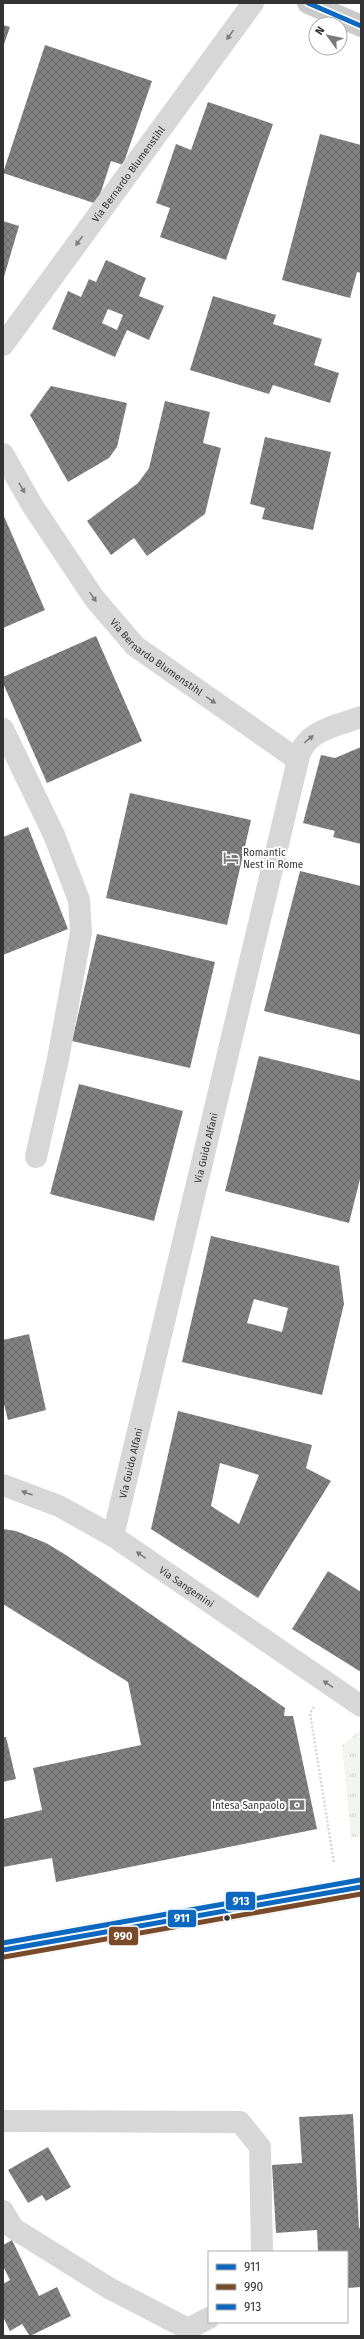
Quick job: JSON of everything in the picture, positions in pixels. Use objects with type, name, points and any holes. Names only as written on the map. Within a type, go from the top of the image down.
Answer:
[{"type":"main road","points":[[308,3],[361,26]]},
{"type":"main road","points":[[3,1950],[361,1887]]},
{"type":"street","name":"Via Bernardo Blumenstihl","points":[[3,345],[253,3]]},
{"type":"street","name":"Via Bernardo Blumenstihl","points":[[3,454],[32,505],[73,568],[105,613],[135,646],[298,760]]},
{"type":"street","points":[[298,760],[301,747],[310,737],[361,717]]},
{"type":"street","points":[[3,729],[54,836],[79,900],[81,924],[81,932],[58,1059],[36,1157]]},
{"type":"street","name":"Via Guido Alfani","points":[[113,1536],[298,760]]},
{"type":"street","name":"Via Sangemini","points":[[3,1485],[59,1506],[113,1536],[361,1706]]},
{"type":"street","points":[[3,2121],[240,2122],[260,2146],[262,2251]]},
{"type":"street","points":[[3,2211],[13,2228],[122,2295],[188,2328],[208,2318]]},
{"type":"path","points":[[329,1685],[310,1714],[338,1890]]},
{"type":"green space","points":[[359,1731],[361,1731],[361,1837],[351,1837],[342,1746]]},
{"type":"building","points":[[3,25],[10,27],[3,47]]},
{"type":"building","points":[[45,45],[152,81],[123,165],[111,161],[97,204],[3,173]]},
{"type":"building","points":[[208,102],[273,124],[226,260],[160,237],[170,208],[156,203],[176,144],[191,150]]},
{"type":"building","points":[[320,134],[361,145],[361,273],[357,272],[350,298],[282,280]]},
{"type":"building","points":[[3,221],[19,226],[3,280]]},
{"type":"building","points":[[106,260],[146,278],[139,296],[164,306],[149,340],[127,330],[115,357],[52,329],[68,291],[81,297],[89,279],[96,282]],"holes":[[[108,309],[123,315],[117,330],[102,323]]]},
{"type":"building","points":[[213,296],[276,315],[273,324],[322,339],[314,365],[339,373],[330,403],[273,385],[269,394],[190,370]]},
{"type":"building","points":[[51,386],[127,403],[117,447],[109,458],[68,482],[30,415]]},
{"type":"building","points":[[165,401],[210,412],[203,443],[221,448],[205,514],[147,556],[134,538],[111,555],[87,521],[138,483],[149,468]]},
{"type":"building","points":[[265,437],[331,452],[313,530],[262,519],[265,508],[250,504]]},
{"type":"building","points":[[3,514],[45,610],[3,628]]},
{"type":"building","points":[[96,636],[142,741],[47,783],[3,683],[3,677]]},
{"type":"building","points":[[361,747],[361,844],[333,837],[335,831],[303,823],[321,755],[335,758]]},
{"type":"building","points":[[130,793],[251,820],[227,925],[106,898]]},
{"type":"building","points":[[28,827],[68,929],[3,955],[3,837]]},
{"type":"building","points":[[300,871],[361,886],[361,1035],[264,1011]]},
{"type":"building","points":[[97,934],[215,962],[190,1068],[72,1041]]},
{"type":"building","points":[[259,1056],[361,1081],[361,1175],[349,1223],[225,1191]]},
{"type":"building","points":[[79,1084],[183,1111],[154,1221],[50,1194]]},
{"type":"building","points":[[211,1236],[339,1266],[344,1304],[322,1395],[182,1362]],"holes":[[[254,1299],[288,1308],[282,1332],[247,1323]]]},
{"type":"building","points":[[29,1334],[46,1410],[8,1420],[3,1400],[3,1340]]},
{"type":"building","points":[[178,1411],[312,1445],[306,1468],[331,1481],[258,1598],[151,1529]],"holes":[[[220,1463],[259,1475],[239,1524],[211,1506]]]},
{"type":"building","points":[[3,1529],[16,1531],[46,1543],[66,1555],[285,1708],[284,1716],[293,1716],[317,1829],[56,1882],[52,1858],[3,1867],[3,1819],[42,1810],[33,1768],[141,1745],[128,1682],[3,1604]]},
{"type":"building","points":[[328,1571],[361,1592],[361,1672],[292,1629]]},
{"type":"building","points":[[3,1737],[6,1737],[16,1779],[3,1782]]},
{"type":"building","points":[[353,2114],[359,2228],[361,2228],[361,2287],[348,2288],[348,2251],[318,2251],[317,2230],[276,2233],[272,2165],[302,2163],[299,2117]]},
{"type":"building","points":[[48,2147],[71,2187],[46,2201],[42,2195],[28,2203],[8,2170]]},
{"type":"building","points":[[12,2240],[39,2296],[57,2287],[71,2316],[30,2336],[22,2324],[10,2331],[3,2317],[3,2284],[10,2280],[3,2266],[3,2245]]},
{"type":"transit line","name":"911","points":[[308,3],[361,26]]},
{"type":"transit line","name":"913","points":[[3,1943],[360,1880]]},
{"type":"transit line","name":"911","points":[[3,1950],[361,1887]]},
{"type":"transit line","name":"990","points":[[4,1957],[361,1894]]},
{"type":"place","name":"Romantic Nest in Rome","points":[[231,858]]},
{"type":"place","name":"Intesa Sanpaolo","points":[[297,1805]]}]
